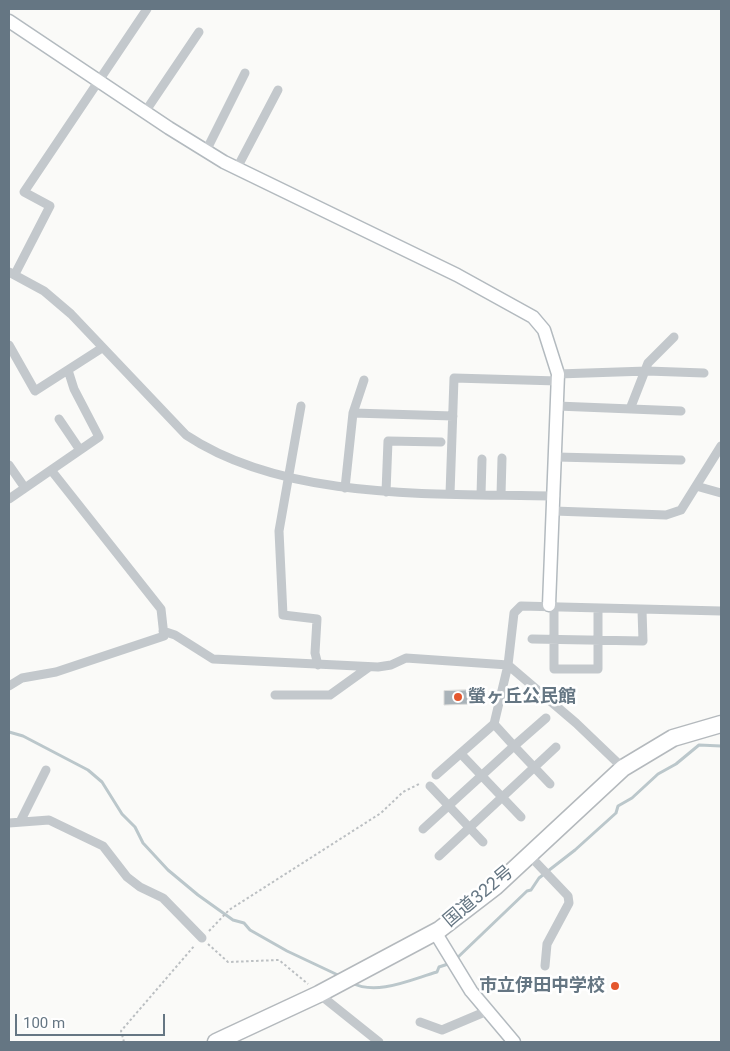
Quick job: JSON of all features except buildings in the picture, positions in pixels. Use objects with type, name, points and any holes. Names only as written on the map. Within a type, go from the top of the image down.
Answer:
[{"type":"highway","name":"国道322号","points":[[216,1042],[321,992],[435,932],[495,887],[624,768],[673,738],[721,724]]},
{"type":"street","points":[[147,9],[24,192],[50,206],[12,273],[51,297],[186,435],[205,448],[237,463],[344,488],[386,492],[555,496]]},
{"type":"street","points":[[9,21],[206,151],[237,168],[457,275],[533,317],[544,330],[558,377],[552,606],[554,669],[598,669],[598,608]]},
{"type":"street","points":[[145,112],[199,32]]},
{"type":"street","points":[[206,151],[245,73]]},
{"type":"street","points":[[237,168],[278,90]]},
{"type":"street","points":[[630,409],[647,371],[648,363],[674,337]]},
{"type":"street","points":[[9,345],[35,390],[102,348]]},
{"type":"street","points":[[9,499],[99,437],[74,389],[68,370]]},
{"type":"street","points":[[450,494],[454,378],[558,377],[647,371],[704,373]]},
{"type":"street","points":[[344,488],[353,413],[364,380]]},
{"type":"street","points":[[300,406],[290,476],[279,531],[283,614],[317,619],[315,653],[318,665]]},
{"type":"street","points":[[557,406],[681,411]]},
{"type":"street","points":[[353,413],[453,416]]},
{"type":"street","points":[[59,419],[80,450]]},
{"type":"street","points":[[386,492],[388,441],[441,442]]},
{"type":"street","points":[[554,512],[666,515],[681,510],[721,446]]},
{"type":"street","points":[[556,457],[681,460]]},
{"type":"street","points":[[501,495],[502,458]]},
{"type":"street","points":[[481,494],[482,459]]},
{"type":"street","points":[[9,465],[25,488]]},
{"type":"street","points":[[9,686],[22,678],[56,672],[164,636],[161,609],[52,470]]},
{"type":"street","points":[[696,486],[721,492]]},
{"type":"street","points":[[436,775],[494,724],[508,665],[514,612],[522,606],[721,611]]},
{"type":"street","points":[[532,639],[643,641],[642,610]]},
{"type":"street","points":[[163,631],[175,635],[213,659],[369,667],[391,666],[406,658],[508,665],[576,723],[624,768]]},
{"type":"street","points":[[276,695],[330,695],[369,667]]},
{"type":"street","points":[[423,829],[546,718]]},
{"type":"street","points":[[494,724],[550,784]]},
{"type":"street","points":[[439,856],[556,747]]},
{"type":"street","points":[[461,754],[521,817]]},
{"type":"street","points":[[20,822],[46,770]]},
{"type":"street","points":[[430,786],[483,842]]},
{"type":"street","points":[[9,823],[49,820],[102,846],[127,877],[140,887],[164,898],[202,938]]},
{"type":"street","points":[[529,855],[568,896],[567,909],[547,944],[545,966]]},
{"type":"street","points":[[435,932],[470,990],[514,1042]]},
{"type":"street","points":[[321,992],[379,1042]]},
{"type":"street","points":[[420,1022],[442,1030],[487,1011]]},
{"type":"path","points":[[124,1042],[121,1031],[229,910],[381,813],[403,792],[436,775]]},
{"type":"path","points":[[202,938],[228,962],[279,960],[321,992]]},
{"type":"waterway","points":[[9,732],[23,736],[88,770],[102,782],[122,814],[135,827],[143,843],[168,870],[198,895],[233,920],[244,923],[250,930],[287,951],[340,976]]},
{"type":"waterway","points":[[456,959],[527,891],[531,890],[539,878],[575,850],[616,813],[618,806],[632,798],[658,774],[676,764],[699,745],[721,746]]},
{"type":"waterway","points":[[352,983],[372,988],[394,985],[437,972],[439,967],[451,963]]},
{"type":"place","name":"螢ヶ丘公民館","points":[[458,697]]},
{"type":"place","name":"市立伊田中学校","points":[[615,986]]}]
